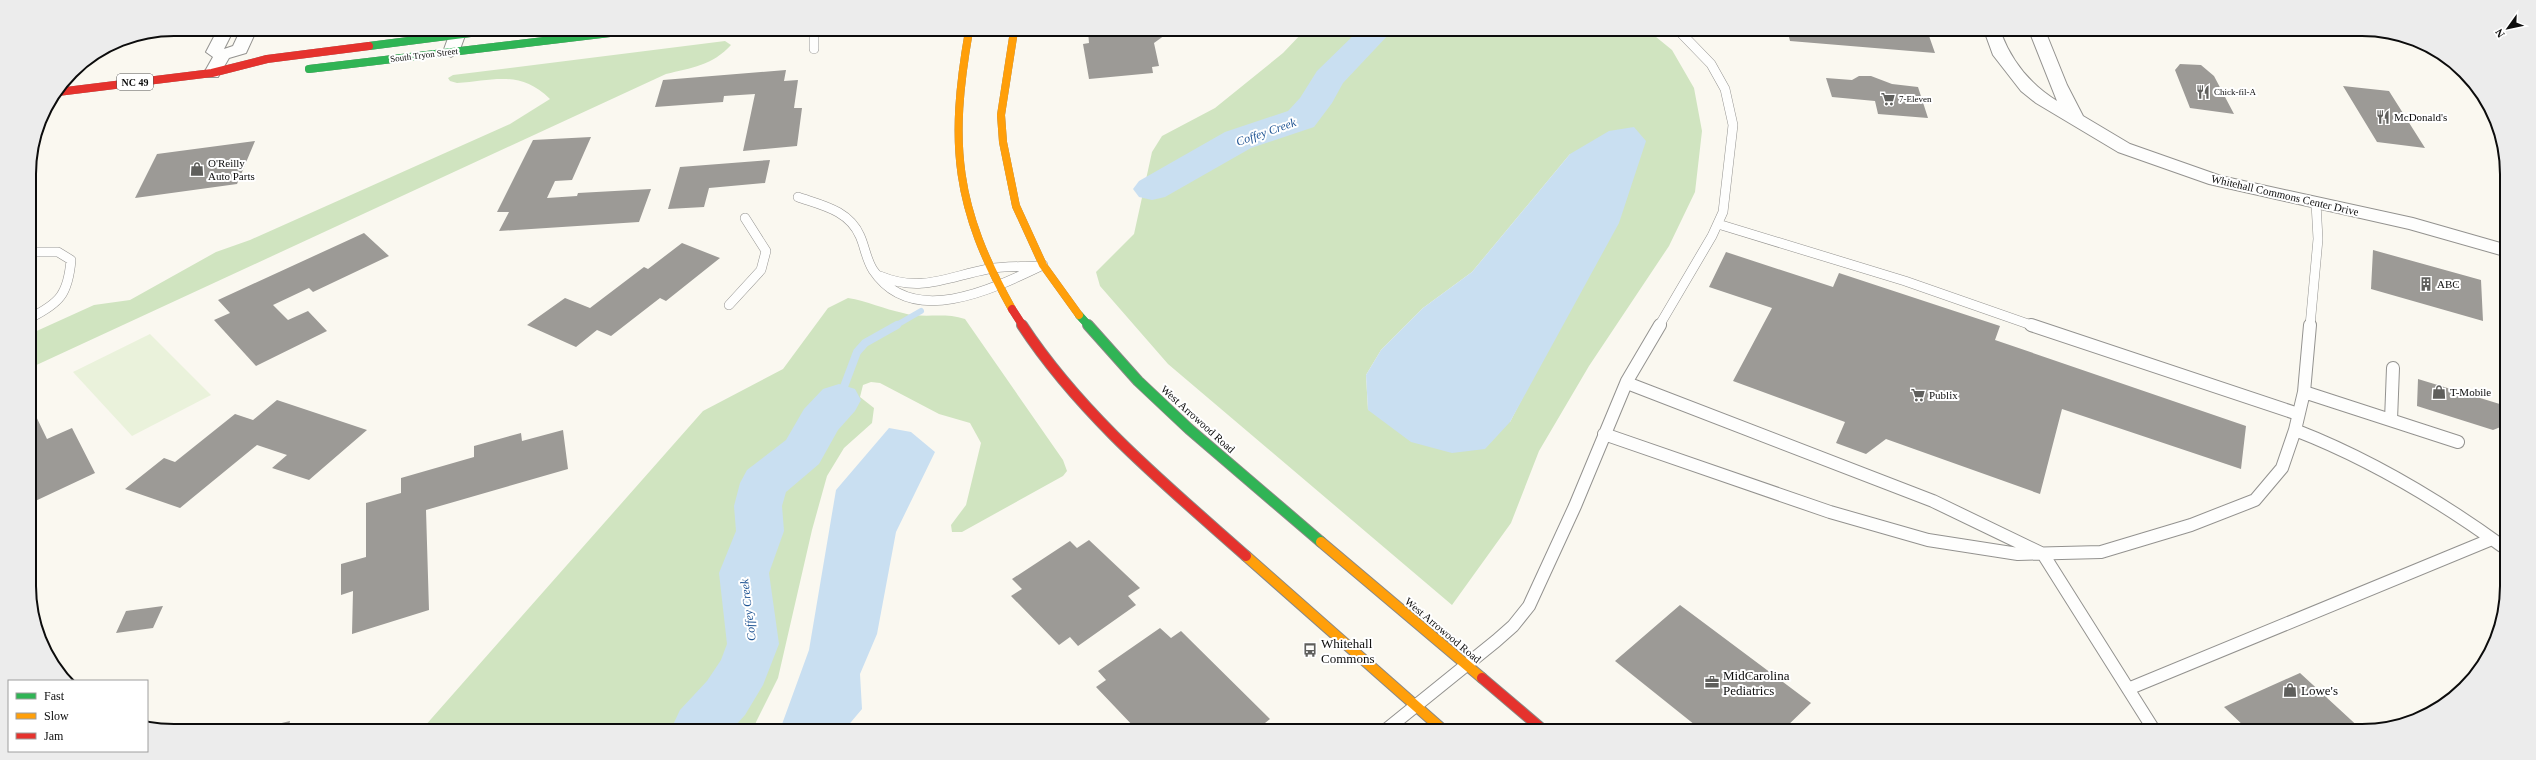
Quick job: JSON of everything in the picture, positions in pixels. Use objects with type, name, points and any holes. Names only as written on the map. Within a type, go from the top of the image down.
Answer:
[{"type":"main road","name":"South Tryon Street","points":[[63,91],[212,73],[267,59],[430,36]]},
{"type":"main road","name":"South Tryon Street","points":[[297,70],[585,36]]},
{"type":"main road","points":[[967,36],[959,93],[958,172],[970,221],[989,269],[1031,343],[1086,407],[1138,459],[1436,724]]},
{"type":"main road","name":"West Arrowood Road","points":[[1013,36],[1001,116],[1003,142],[1016,206],[1043,265],[1085,323],[1138,381],[1189,429],[1536,724]]},
{"type":"main road","name":"South Tryon Street","points":[[212,73],[247,75]]},
{"type":"street","points":[[222,36],[214,52],[223,55]]},
{"type":"street","points":[[212,73],[223,55],[240,48],[246,36]]},
{"type":"street","points":[[451,52],[457,36]]},
{"type":"street","name":"Whitehall Commons Center Drive","points":[[1994,36],[2001,55],[2027,87],[2042,99],[2097,133],[2152,159],[2216,180],[2413,224],[2500,249]]},
{"type":"street","name":"Whitehall Commons Center Drive","points":[[2039,36],[2058,85],[2075,118]]},
{"type":"lane","points":[[814,36],[814,50]]},
{"type":"lane","points":[[1393,724],[1513,626],[1529,606],[1575,506],[1604,434],[1627,384],[1718,224],[1723,212],[1732,125],[1729,108],[1725,90],[1711,64],[1684,36]]},
{"type":"lane","points":[[798,197],[849,219],[860,230],[868,263],[876,274],[895,293],[922,301],[945,300],[998,287],[1043,265]]},
{"type":"lane","points":[[1604,434],[1830,512],[1928,540],[2018,554],[2101,552],[2191,525],[2255,500],[2282,468],[2295,430],[2304,392],[2318,239],[2316,203]]},
{"type":"lane","points":[[729,305],[761,270],[766,251],[745,218]]},
{"type":"lane","points":[[1718,224],[1905,281],[2086,344],[2298,414]]},
{"type":"lane","points":[[36,252],[58,252],[71,260],[70,283],[62,297],[52,308],[36,315]]},
{"type":"lane","points":[[876,274],[901,284],[927,285],[989,269],[1043,265]]},
{"type":"lane","points":[[2391,420],[2393,368]]},
{"type":"lane","points":[[1627,384],[1933,501],[2043,554],[2150,724]]},
{"type":"lane","points":[[2304,392],[2458,442]]},
{"type":"lane","points":[[2295,430],[2341,447],[2403,480],[2497,542]]},
{"type":"lane","points":[[2128,689],[2497,542]]},
{"type":"green space","points":[[1299,36],[1655,36],[1672,50],[1694,88],[1702,131],[1695,192],[1669,246],[1589,366],[1539,451],[1511,523],[1452,605],[1168,364],[1100,286],[1096,272],[1134,234],[1152,152],[1162,136],[1215,108],[1283,53]],"holes":[[[1570,154],[1527,389],[1510,422],[1368,410],[1366,375],[1381,350],[1423,308],[1472,272]]]},
{"type":"green space","points":[[725,41],[731,45],[717,57],[701,65],[666,74],[36,365],[36,331],[94,305],[130,300],[216,252],[250,240],[510,124],[550,99],[539,90],[517,80],[495,79],[457,83],[450,81],[448,78],[453,75]]},
{"type":"green space","points":[[848,298],[911,315],[949,316],[965,319],[1063,460],[1067,471],[1063,476],[962,532],[952,532],[951,525],[966,505],[981,443],[970,423],[939,414],[880,383],[871,382],[863,385],[860,397],[874,408],[872,423],[844,448],[827,476],[812,530],[778,678],[756,724],[427,724],[703,411],[783,369],[828,308]]},
{"type":"green space","points":[[150,334],[211,395],[132,436],[73,372]]},
{"type":"water","points":[[1634,127],[1646,141],[1619,223],[1510,422],[1485,449],[1452,453],[1411,442],[1368,410],[1366,375],[1381,350],[1423,308],[1472,272],[1570,154],[1609,131]]},
{"type":"water","points":[[889,428],[911,432],[935,452],[896,532],[877,634],[860,674],[862,709],[849,724],[782,724],[809,650],[836,490]]},
{"type":"building","points":[[1088,36],[1164,36],[1154,43],[1159,66],[1152,67],[1153,73],[1089,79],[1083,44],[1089,43]]},
{"type":"building","points":[[1789,36],[1929,36],[1935,53],[1790,41]]},
{"type":"building","name":"Chick-fil-A","points":[[2180,64],[2201,65],[2214,76],[2234,114],[2190,108],[2175,70]]},
{"type":"building","points":[[786,70],[784,81],[798,80],[794,108],[802,108],[797,146],[743,151],[755,94],[724,96],[723,102],[655,107],[663,80]]},
{"type":"building","name":"7-Eleven","points":[[1859,76],[1871,76],[1892,84],[1918,87],[1928,118],[1878,114],[1875,101],[1832,97],[1826,78],[1852,80]]},
{"type":"building","name":"McDonald's","points":[[2343,86],[2389,91],[2425,148],[2377,142]]},
{"type":"building","points":[[591,137],[572,180],[555,181],[547,198],[577,196],[578,193],[651,189],[639,222],[499,231],[509,212],[497,212],[533,140]]},
{"type":"building","name":"O'Reilly Auto Parts","points":[[255,141],[237,184],[135,198],[157,154]]},
{"type":"building","points":[[770,160],[765,183],[709,188],[704,207],[668,209],[680,167]]},
{"type":"building","points":[[364,233],[389,256],[313,292],[309,288],[273,305],[288,320],[308,311],[327,331],[256,366],[214,320],[230,313],[218,300]]},
{"type":"building","points":[[682,243],[720,258],[666,301],[660,298],[611,336],[597,330],[576,347],[527,325],[565,298],[590,308],[644,267],[648,269]]},
{"type":"building","name":"ABC","points":[[2373,250],[2481,280],[2483,321],[2371,289]]},
{"type":"building","name":"Publix","points":[[1726,252],[1833,287],[1839,273],[2000,326],[1995,340],[2246,426],[2241,469],[2062,409],[2040,494],[1886,439],[1866,454],[1836,443],[1845,422],[1733,381],[1772,308],[1709,287]]},
{"type":"building","name":"T-Mobile","points":[[2418,379],[2500,404],[2500,427],[2493,430],[2417,406]]},
{"type":"building","points":[[277,400],[367,430],[309,480],[272,468],[287,455],[257,445],[180,508],[125,489],[164,458],[175,462],[235,414],[253,420]]},
{"type":"building","points":[[36,416],[47,439],[72,428],[95,473],[36,501]]},
{"type":"building","points":[[563,430],[568,469],[426,510],[429,610],[352,634],[353,591],[341,595],[341,564],[366,557],[366,503],[401,493],[401,478],[474,457],[474,446],[521,433],[522,441]]},
{"type":"building","points":[[1089,540],[1140,588],[1128,596],[1136,605],[1078,646],[1070,637],[1059,645],[1011,596],[1022,589],[1012,579],[1070,541],[1077,548]]},
{"type":"building","name":"MidCarolina Pediatrics","points":[[1680,605],[1811,703],[1789,724],[1694,724],[1615,661]]},
{"type":"building","points":[[163,606],[153,628],[116,633],[126,611]]},
{"type":"building","points":[[1160,628],[1171,638],[1181,631],[1270,719],[1264,724],[1131,724],[1096,687],[1106,680],[1098,671]]},
{"type":"building","name":"Lowe's","points":[[2300,673],[2355,724],[2242,724],[2224,707]]},
{"type":"building","points":[[290,721],[289,724],[277,724]]},
{"type":"waterway","name":"Coffey Creek","points":[[1152,189],[1238,140],[1273,130],[1301,119],[1315,103],[1329,78],[1371,36]]},
{"type":"waterway","name":"Coffey Creek","points":[[895,326],[921,311]]},
{"type":"waterway","name":"Coffey Creek","points":[[839,400],[857,352],[865,343],[897,325]]},
{"type":"waterway","name":"Coffey Creek","points":[[703,724],[726,698],[744,669],[753,644],[744,573],[760,531],[758,506],[764,483],[803,452],[820,420],[839,400]]},
{"type":"traffic: fast","points":[[369,46],[447,36]]},
{"type":"traffic: fast","points":[[309,69],[585,36]]},
{"type":"traffic: fast","points":[[1079,315],[1138,381],[1189,429],[1321,542]]},
{"type":"traffic: slow","points":[[968,36],[958,106],[960,174],[967,207],[978,240],[993,274],[1012,309]]},
{"type":"traffic: slow","points":[[1013,36],[1001,115],[1003,142],[1016,206],[1043,265],[1079,315]]},
{"type":"traffic: slow","points":[[1321,542],[1482,678]]},
{"type":"traffic: slow","points":[[1246,556],[1436,724]]},
{"type":"traffic: jam","points":[[63,91],[212,73],[267,59],[369,46]]},
{"type":"traffic: jam","points":[[1012,309],[1035,345],[1089,410],[1150,471],[1246,556]]},
{"type":"traffic: jam","points":[[1482,678],[1536,724]]},
{"type":"place","name":"Chick-fil-A","points":[[2203,92]]},
{"type":"place","name":"7-Eleven","points":[[1888,99]]},
{"type":"place","name":"McDonald's","points":[[2383,117]]},
{"type":"place","name":"O'Reilly Auto Parts","points":[[197,169]]},
{"type":"place","name":"ABC","points":[[2426,284]]},
{"type":"place","name":"T-Mobile","points":[[2439,392]]},
{"type":"place","name":"Publix","points":[[1918,395]]},
{"type":"place","name":"Whitehall Commons","points":[[1310,650]]},
{"type":"place","name":"MidCarolina Pediatrics","points":[[1712,682]]},
{"type":"place","name":"Lowe's","points":[[2290,690]]}]
